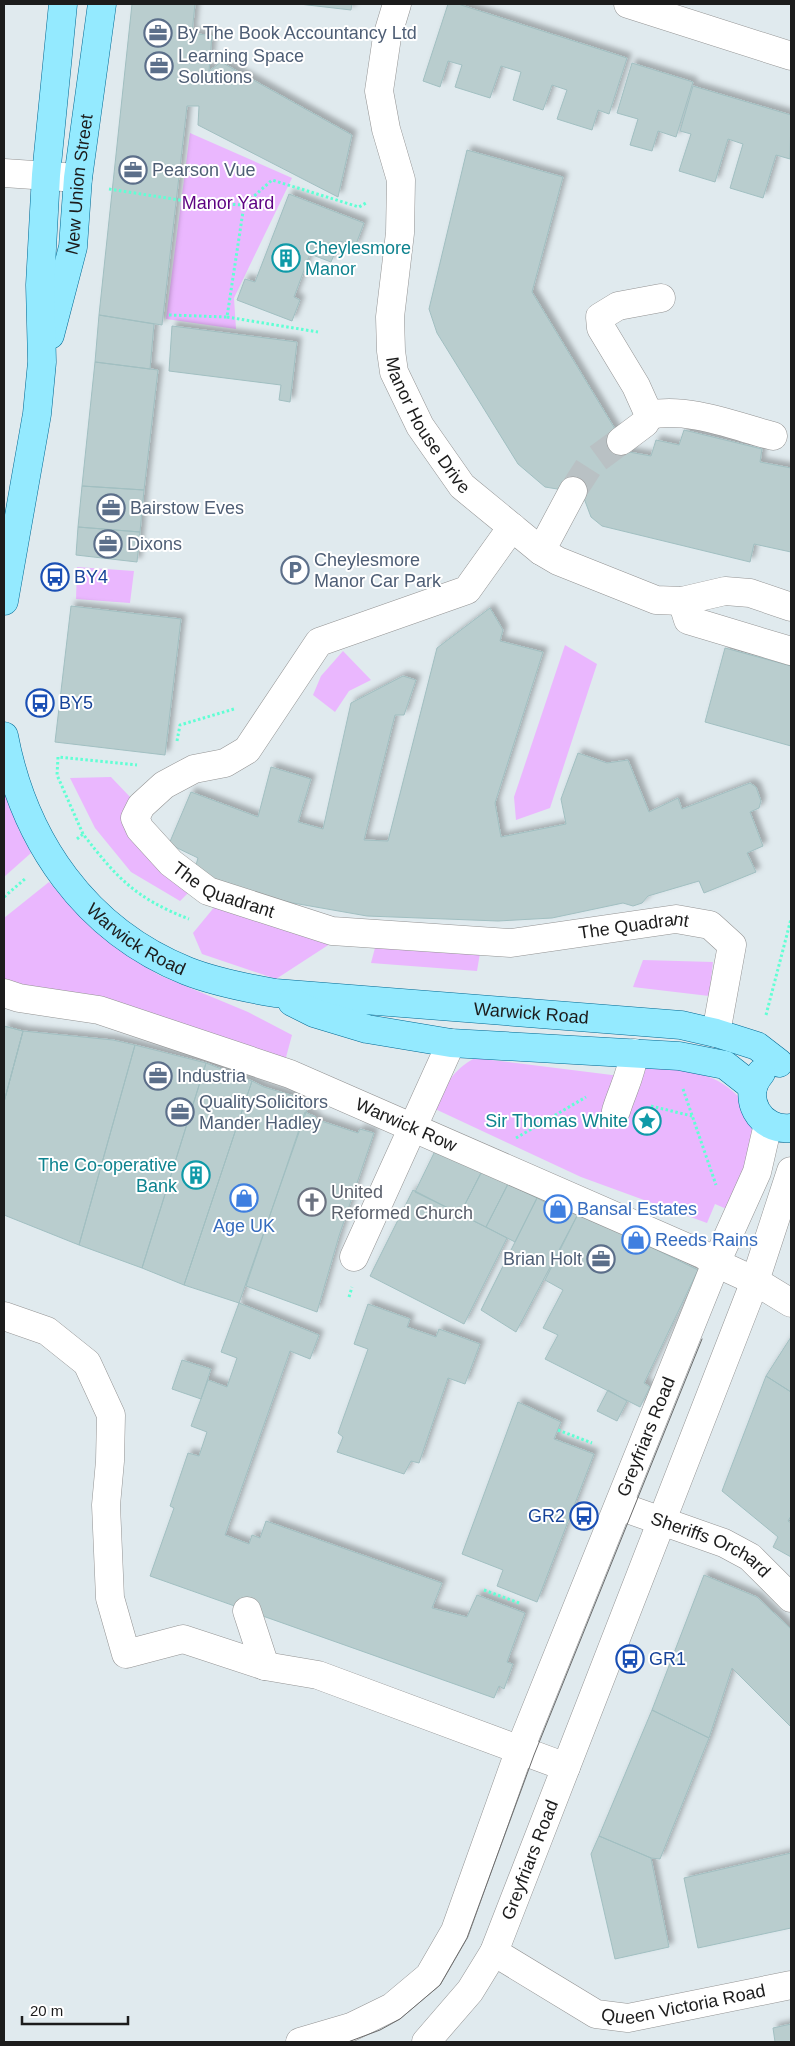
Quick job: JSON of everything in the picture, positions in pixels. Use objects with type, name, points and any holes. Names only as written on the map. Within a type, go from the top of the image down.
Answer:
[{"type":"main road","name":"New Union Street","points":[[4,602],[37,414],[42,362],[40,285],[46,175],[63,4]]},
{"type":"main road","name":"New Union Street","points":[[42,362],[73,247],[78,178],[102,4]]},
{"type":"main road","points":[[4,736],[22,803],[36,834],[51,858]]},
{"type":"main road","name":"Warwick Road","points":[[51,858],[90,908],[109,926],[141,949],[188,972],[238,986],[275,993],[681,1025],[758,1046],[785,1063]]},
{"type":"main road","name":"Warwick Road","points":[[275,993],[314,1013],[367,1029],[451,1043],[679,1056],[725,1065],[753,1087],[765,1069],[785,1063]]},
{"type":"main road","points":[[753,1087],[753,1104],[761,1119],[779,1126]]},
{"type":"street","name":"Manor House Drive","points":[[397,4],[386,37],[379,92],[386,129],[401,180],[400,232],[390,317],[391,351],[394,372],[420,426],[462,486],[541,551],[558,561],[656,600],[682,602],[725,591],[750,593],[791,607]]},
{"type":"street","points":[[628,4],[791,56]]},
{"type":"street","points":[[4,173],[78,178]]},
{"type":"street","points":[[621,441],[645,423],[649,414],[636,386],[599,322],[600,317],[605,312],[618,306],[661,298]]},
{"type":"street","points":[[649,414],[662,412],[694,416],[772,436]]},
{"type":"street","points":[[541,551],[573,491]]},
{"type":"street","name":"The Quadrant","points":[[512,527],[467,590],[319,642],[247,750],[225,763],[194,769],[164,785],[140,806],[136,818],[140,829],[170,863],[208,891],[332,930],[511,943],[676,919],[710,925],[732,944],[716,1033]]},
{"type":"street","points":[[682,602],[688,620],[791,652]]},
{"type":"street","name":"Warwick Row","points":[[4,993],[19,998],[98,1010],[290,1074],[414,1126],[704,1255],[716,1263],[755,1281],[791,1303]]},
{"type":"street","points":[[354,1257],[451,1043]]},
{"type":"street","points":[[616,1111],[624,1083],[632,1070],[634,1053]]},
{"type":"street","name":"Greyfriars Road","points":[[300,2042],[351,2027],[392,2008],[429,1976],[455,1931],[520,1749],[716,1263],[779,1126]]},
{"type":"street","name":"Greyfriars Road","points":[[494,1952],[755,1281],[791,1171]]},
{"type":"street","points":[[4,1316],[47,1331],[87,1363],[110,1415],[110,1460],[106,1505],[110,1598],[126,1654],[182,1639],[213,1647],[265,1666],[318,1675],[566,1767]]},
{"type":"street","name":"Sheriffs Orchard","points":[[619,1506],[662,1523],[724,1543],[750,1557],[791,1598]]},
{"type":"street","points":[[247,1611],[265,1666]]},
{"type":"street","points":[[426,2042],[470,1991],[494,1952]]},
{"type":"street","name":"Queen Victoria Road","points":[[494,1952],[596,2014],[628,2018],[791,1985]]},
{"type":"path","points":[[227,316],[244,205],[272,180],[359,207],[366,203]]},
{"type":"path","points":[[105,197],[106,188],[198,203],[244,205]]},
{"type":"path","points":[[169,315],[227,316],[318,332]]},
{"type":"path","points":[[177,742],[180,725],[240,707]]},
{"type":"path","points":[[144,766],[58,757],[57,775],[83,834],[110,868],[135,892],[158,907],[191,920],[208,891]]},
{"type":"path","points":[[51,858],[83,834]]},
{"type":"path","points":[[764,1020],[791,919]]},
{"type":"path","points":[[679,1056],[678,1072],[717,1189]]},
{"type":"path","points":[[558,1430],[592,1443]]},
{"type":"path","points":[[484,1590],[519,1603]]},
{"type":"green space","name":"Manor Yard","points":[[190,133],[292,178],[234,298],[236,329],[166,319]]},
{"type":"green space","points":[[77,567],[134,571],[130,603],[76,599]]},
{"type":"green space","points":[[565,645],[597,664],[550,808],[516,820],[514,797]]},
{"type":"green space","points":[[343,651],[371,680],[349,691],[335,712],[313,695],[321,676]]},
{"type":"green space","points":[[111,777],[131,798],[126,833],[190,891],[180,901],[131,872],[95,828],[70,778]]},
{"type":"green space","points":[[4,787],[19,830],[31,853],[4,877]]},
{"type":"green space","points":[[49,882],[92,929],[134,960],[159,975],[248,1012],[292,1035],[285,1061],[87,994],[22,987],[4,981],[4,918]]},
{"type":"green space","points":[[216,905],[336,940],[276,979],[202,954],[193,933]]},
{"type":"green space","points":[[376,944],[480,953],[477,971],[371,963]]},
{"type":"green space","points":[[643,960],[713,962],[709,996],[633,987]]},
{"type":"green space","points":[[475,1058],[628,1077],[637,1064],[671,1067],[687,1070],[718,1081],[731,1090],[742,1102],[751,1117],[755,1134],[756,1147],[736,1213],[715,1204],[707,1223],[581,1177],[433,1108],[455,1073],[467,1062]]},
{"type":"building","points":[[132,4],[195,4],[192,33],[212,36],[209,71],[221,62],[352,135],[338,197],[198,125],[199,106],[187,106],[162,325],[99,315]]},
{"type":"building","points":[[299,4],[352,4],[351,10]]},
{"type":"building","points":[[448,4],[458,4],[627,58],[609,114],[598,110],[592,130],[557,119],[567,90],[552,85],[543,110],[513,100],[521,72],[501,66],[490,98],[455,87],[462,65],[448,61],[440,87],[423,81]]},
{"type":"building","points":[[632,63],[693,82],[676,137],[658,131],[652,151],[630,145],[638,119],[617,113]]},
{"type":"building","points":[[693,86],[791,115],[790,159],[776,155],[763,198],[730,188],[743,144],[728,139],[715,182],[679,171],[691,134],[680,131]]},
{"type":"building","points":[[467,150],[563,177],[532,292],[629,452],[651,456],[656,440],[679,445],[684,430],[762,449],[760,462],[791,468],[791,552],[754,544],[750,562],[602,526],[591,517],[582,493],[545,487],[518,464],[437,333],[429,309]]},
{"type":"building","name":"Cheylesmore Manor","points":[[289,194],[364,223],[355,247],[340,241],[331,262],[310,254],[294,297],[300,300],[292,321],[237,300],[245,279],[255,282]]},
{"type":"building","points":[[99,315],[154,324],[150,369],[95,362]]},
{"type":"building","points":[[172,326],[297,342],[290,402],[279,400],[281,385],[169,371]]},
{"type":"building","points":[[95,362],[158,370],[144,490],[82,486]]},
{"type":"building","name":"Bairstow Eves","points":[[82,486],[144,490],[140,532],[78,527]]},
{"type":"building","name":"Dixons","points":[[78,527],[140,532],[137,562],[76,555]]},
{"type":"building","points":[[71,606],[181,619],[165,755],[55,742]]},
{"type":"building","points":[[490,608],[503,630],[500,641],[543,652],[495,803],[501,837],[566,824],[561,799],[578,753],[607,763],[628,760],[649,812],[678,798],[682,809],[750,783],[756,787],[761,801],[759,808],[750,812],[763,846],[747,853],[756,872],[704,893],[699,881],[648,896],[642,903],[633,906],[623,903],[552,918],[498,921],[367,916],[293,903],[229,888],[194,872],[198,858],[169,844],[191,792],[258,817],[271,767],[311,779],[298,822],[323,829],[351,703],[403,676],[416,680],[404,715],[395,715],[364,840],[388,841],[437,648]]},
{"type":"building","points":[[725,648],[791,666],[791,746],[705,722]]},
{"type":"building","points":[[4,1026],[23,1031],[4,1102]]},
{"type":"building","points":[[4,1026],[23,1031],[4,1102]]},
{"type":"building","points":[[23,1031],[113,1040],[135,1045],[79,1245],[4,1215],[4,1102]]},
{"type":"building","points":[[135,1045],[206,1063],[142,1268],[79,1245]]},
{"type":"building","name":"The Co-operative Bank","points":[[206,1063],[252,1081],[184,1285],[142,1268]]},
{"type":"building","name":"Age UK","points":[[252,1081],[264,1087],[310,1101],[239,1303],[184,1285]]},
{"type":"building","name":"United Reformed Church","points":[[305,1112],[316,1117],[315,1119],[358,1133],[360,1129],[374,1133],[339,1236],[317,1312],[246,1286]]},
{"type":"building","points":[[436,1149],[482,1171],[460,1214],[415,1192]]},
{"type":"building","points":[[482,1171],[508,1184],[486,1227],[460,1214]]},
{"type":"building","points":[[508,1184],[537,1198],[515,1242],[486,1227]]},
{"type":"building","points":[[413,1190],[507,1238],[464,1324],[370,1276]]},
{"type":"building","points":[[537,1198],[558,1209],[579,1212],[516,1332],[481,1310]]},
{"type":"building","points":[[579,1212],[698,1270],[644,1383],[650,1387],[640,1407],[545,1359],[558,1335],[543,1328],[563,1290],[545,1280]]},
{"type":"building","points":[[239,1303],[319,1335],[310,1359],[290,1351],[225,1535],[249,1544],[252,1535],[260,1538],[266,1521],[442,1583],[432,1608],[467,1617],[477,1595],[525,1613],[507,1662],[513,1664],[504,1689],[499,1686],[494,1698],[150,1576],[174,1508],[170,1506],[188,1453],[199,1456],[207,1432],[191,1426],[208,1380],[227,1387],[237,1358],[221,1352]]},
{"type":"building","points":[[368,1304],[410,1319],[407,1327],[436,1337],[439,1329],[480,1344],[465,1384],[448,1378],[419,1463],[411,1461],[404,1474],[337,1452],[343,1437],[338,1433],[368,1349],[354,1344]]},
{"type":"building","points":[[791,1337],[791,1392],[766,1376]]},
{"type":"building","points":[[182,1360],[211,1369],[201,1399],[172,1389]]},
{"type":"building","points":[[766,1376],[791,1392],[791,1516],[788,1521],[791,1523],[791,1557],[773,1547],[778,1537],[722,1491]]},
{"type":"building","points":[[608,1390],[627,1401],[617,1421],[597,1411]]},
{"type":"building","points":[[518,1402],[561,1422],[554,1439],[594,1454],[537,1602],[497,1586],[503,1570],[462,1554]]},
{"type":"building","points":[[704,1575],[757,1597],[791,1629],[791,1727],[732,1668],[709,1738],[652,1710]]},
{"type":"building","points":[[652,1710],[709,1738],[660,1859],[651,1858],[599,1836]]},
{"type":"building","points":[[599,1836],[651,1858],[669,1947],[615,1959],[591,1854]]},
{"type":"building","points":[[791,1853],[791,1928],[698,1948],[684,1878]]},
{"type":"building","points":[[791,2024],[791,2042],[775,2042],[773,2028]]},
{"type":"tunnel","points":[[573,491],[591,463],[621,441]]},
{"type":"tram line","points":[[348,2042],[380,2030],[400,2019],[440,1985],[467,1938],[534,1755],[702,1339]]},
{"type":"place","name":"By The Book Accountancy Ltd","points":[[158,33]]},
{"type":"place","name":"Learning Space Solutions","points":[[159,66]]},
{"type":"place","name":"Pearson Vue","points":[[133,170]]},
{"type":"place","name":"Cheylesmore Manor","points":[[286,258]]},
{"type":"place","name":"Bairstow Eves","points":[[111,508]]},
{"type":"place","name":"Dixons","points":[[108,544]]},
{"type":"place","name":"Cheylesmore Manor Car Park","points":[[295,570]]},
{"type":"place","name":"BY4","points":[[55,577]]},
{"type":"place","name":"BY5","points":[[40,703]]},
{"type":"place","name":"Industria","points":[[158,1076]]},
{"type":"place","name":"QualitySolicitors Mander Hadley","points":[[180,1112]]},
{"type":"place","name":"Sir Thomas White","points":[[647,1121]]},
{"type":"place","name":"The Co-operative Bank","points":[[196,1175]]},
{"type":"place","name":"Age UK","points":[[244,1198]]},
{"type":"place","name":"United Reformed Church","points":[[312,1202]]},
{"type":"place","name":"Bansal Estates","points":[[558,1209]]},
{"type":"place","name":"Reeds Rains","points":[[636,1240]]},
{"type":"place","name":"Brian Holt","points":[[601,1259]]},
{"type":"place","name":"GR2","points":[[584,1516]]},
{"type":"place","name":"GR1","points":[[630,1659]]}]
